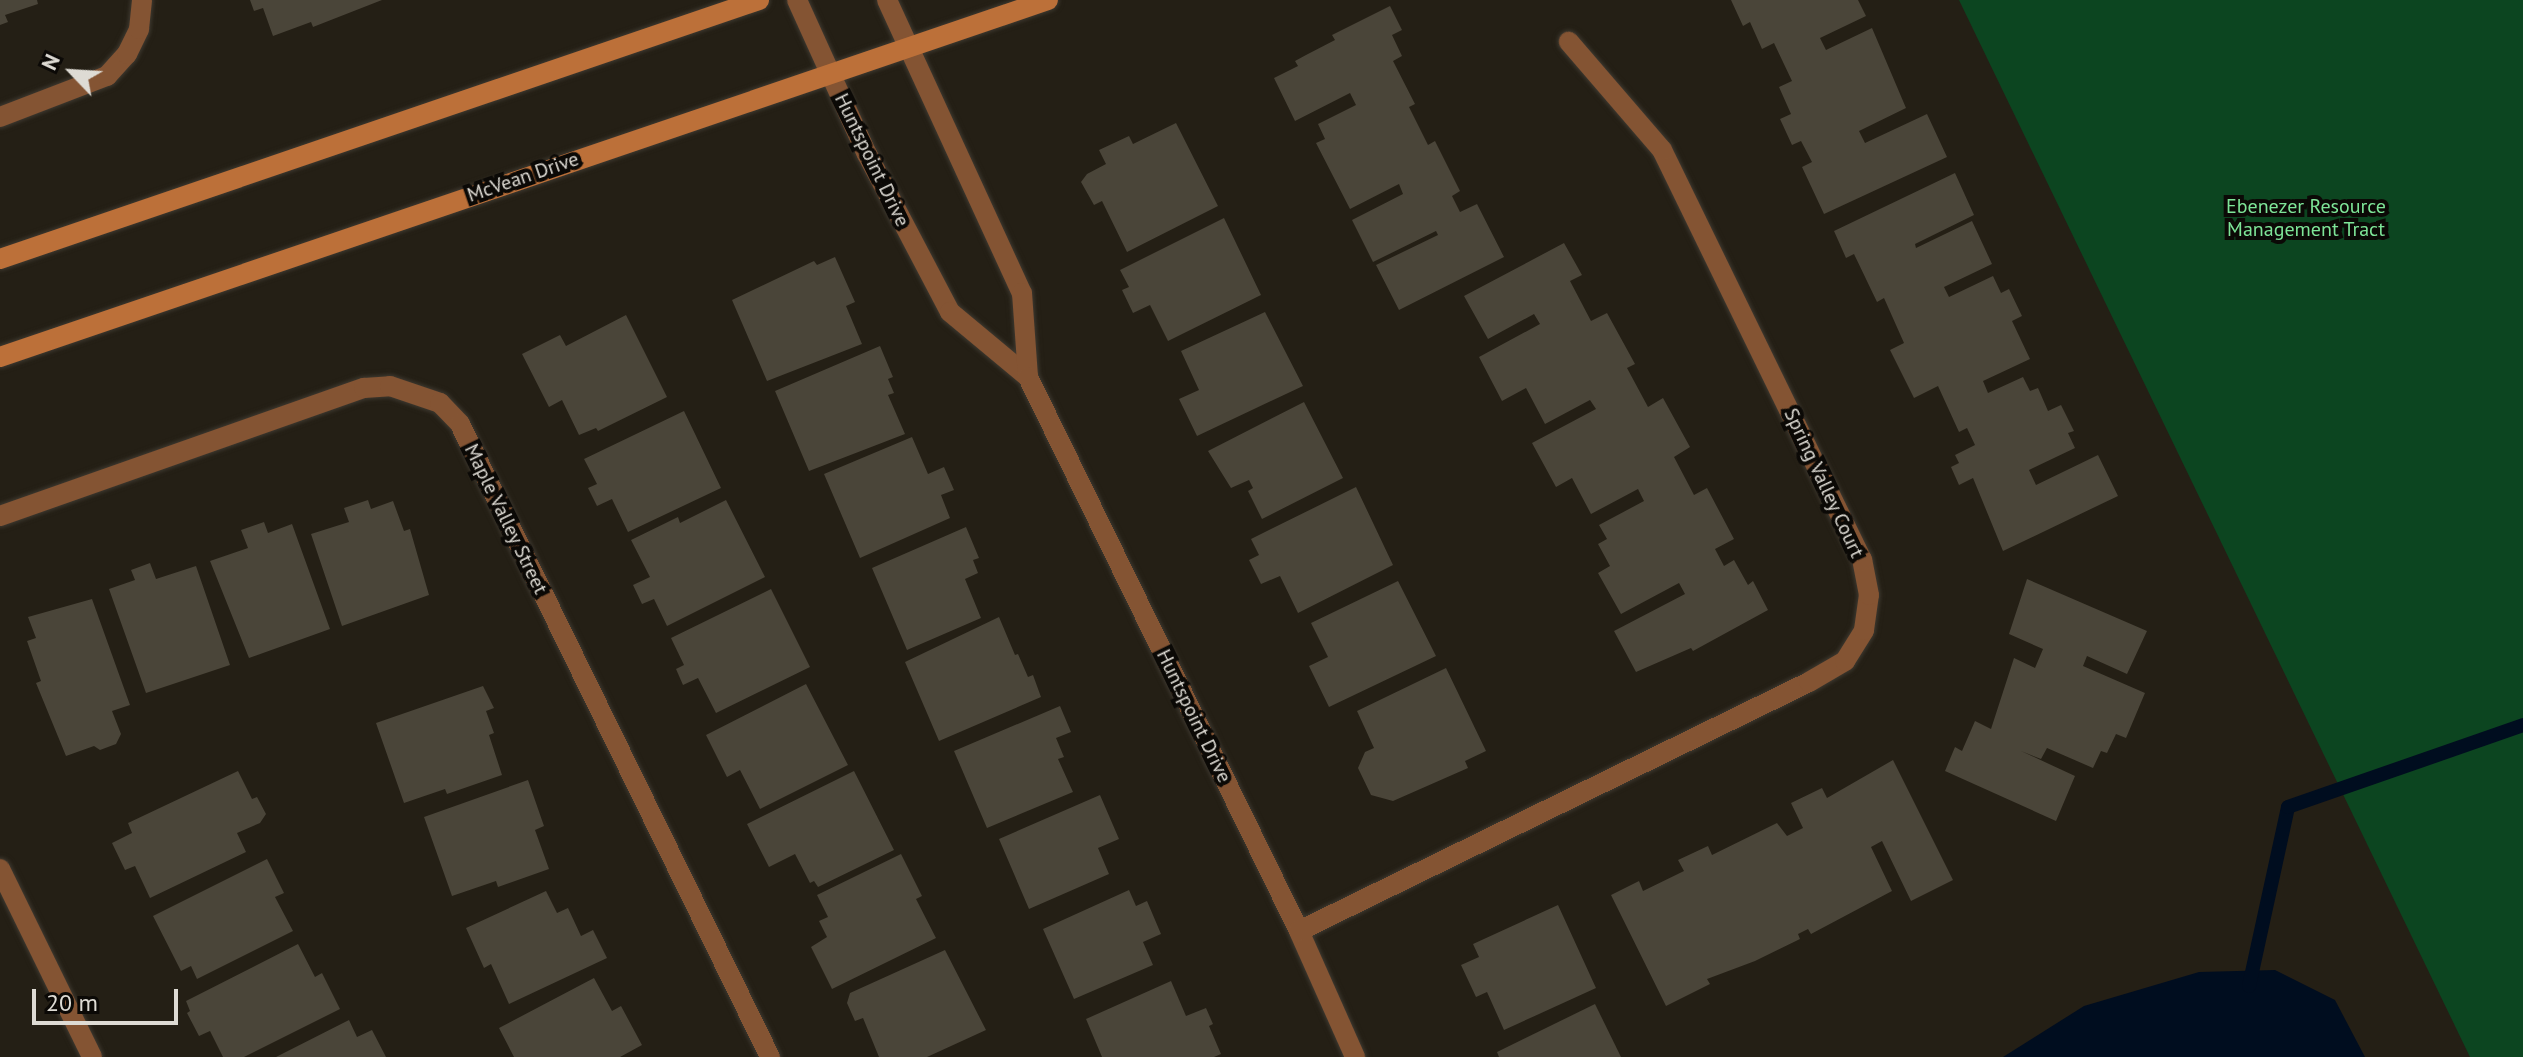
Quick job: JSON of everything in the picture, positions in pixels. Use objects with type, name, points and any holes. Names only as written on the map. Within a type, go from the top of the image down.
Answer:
[{"type":"main road","points":[[0,259],[759,0]]},
{"type":"main road","name":"McVean Drive","points":[[0,357],[1048,0]]},
{"type":"street","points":[[0,117],[107,76],[139,29],[142,0]]},
{"type":"street","name":"Huntspoint Drive","points":[[797,0],[867,154],[950,312],[1028,377]]},
{"type":"street","name":"Huntspoint Drive","points":[[887,0],[1022,293],[1028,377],[1299,931],[1355,1057]]},
{"type":"street","name":"Spring Valley Court","points":[[1299,931],[1809,682],[1845,661],[1864,630],[1869,595],[1862,560],[1662,150],[1569,42]]},
{"type":"street","name":"Maple Valley Street","points":[[0,516],[364,388],[390,386],[440,403],[460,424],[770,1057]]},
{"type":"street","points":[[0,869],[92,1057]]},
{"type":"green space","name":"Ebenezer Resource Management Tract","points":[[1959,0],[2523,0],[2523,1057],[2470,1057]]},
{"type":"water","points":[[2275,970],[2335,1000],[2365,1057],[2003,1057],[2084,1006],[2199,972]]},
{"type":"building","points":[[0,0],[37,0],[38,4],[5,15],[8,22],[0,25]]},
{"type":"building","points":[[250,0],[382,0],[313,27],[311,22],[273,36],[263,8],[254,11]]},
{"type":"building","points":[[1731,0],[1858,0],[1866,16],[1820,38],[1826,50],[1872,28],[1906,108],[1859,131],[1865,143],[1927,114],[1947,157],[1824,214],[1802,167],[1812,162],[1801,141],[1792,145],[1780,119],[1791,114],[1779,87],[1792,81],[1774,43],[1762,49],[1750,22],[1743,26]]},
{"type":"building","points":[[1390,6],[1402,30],[1392,35],[1402,56],[1393,61],[1415,104],[1409,107],[1428,145],[1435,141],[1460,191],[1452,196],[1460,212],[1477,204],[1504,257],[1399,310],[1376,265],[1438,235],[1436,231],[1373,262],[1352,220],[1403,194],[1399,184],[1350,209],[1316,143],[1325,139],[1318,124],[1356,105],[1350,93],[1295,121],[1274,78],[1298,66],[1295,61],[1335,40],[1332,35]]},
{"type":"building","points":[[1176,123],[1218,206],[1127,252],[1102,201],[1094,205],[1081,182],[1087,174],[1106,164],[1099,150],[1129,136],[1133,144]]},
{"type":"building","points":[[1955,173],[1974,215],[1915,244],[1916,248],[1972,221],[1992,264],[1944,287],[1949,297],[1993,276],[2001,293],[2009,289],[2022,316],[2012,321],[2030,359],[1983,381],[1988,393],[2023,377],[2030,391],[2038,388],[2048,411],[2061,405],[2074,431],[2068,433],[2075,448],[2029,470],[2036,485],[2098,455],[2118,496],[2003,551],[1973,478],[1959,485],[1951,467],[1959,463],[1955,455],[1975,445],[1967,428],[1959,432],[1938,386],[1914,398],[1890,350],[1904,343],[1884,298],[1877,302],[1854,254],[1846,258],[1834,231]]},
{"type":"building","points":[[1224,218],[1261,295],[1168,341],[1150,305],[1133,313],[1122,290],[1129,287],[1120,270]]},
{"type":"building","points":[[1564,243],[1582,275],[1570,281],[1591,321],[1607,313],[1635,364],[1627,368],[1648,407],[1663,398],[1690,447],[1674,457],[1694,495],[1707,488],[1734,539],[1715,549],[1724,566],[1734,560],[1748,585],[1753,581],[1768,610],[1693,651],[1691,648],[1636,672],[1614,631],[1685,594],[1679,583],[1621,614],[1598,573],[1610,566],[1598,544],[1607,539],[1599,525],[1644,501],[1638,489],[1591,514],[1572,478],[1556,487],[1532,443],[1596,409],[1590,400],[1545,424],[1526,388],[1502,401],[1479,357],[1540,324],[1534,314],[1488,339],[1464,296]]},
{"type":"building","points":[[835,257],[855,302],[846,306],[862,344],[767,381],[732,300],[814,261],[817,265]]},
{"type":"building","points":[[1265,312],[1303,386],[1197,436],[1179,399],[1199,390],[1181,351]]},
{"type":"building","points":[[626,315],[667,397],[598,431],[596,428],[579,435],[562,400],[549,407],[522,354],[560,335],[566,346]]},
{"type":"building","points":[[880,346],[893,377],[888,379],[894,393],[888,395],[905,434],[809,471],[775,391]]},
{"type":"building","points":[[1304,402],[1343,478],[1262,519],[1248,491],[1253,488],[1249,480],[1231,488],[1208,451]]},
{"type":"building","points":[[684,411],[721,488],[628,532],[612,499],[597,506],[588,488],[597,484],[584,459]]},
{"type":"building","points":[[912,437],[928,474],[944,467],[954,490],[941,495],[950,518],[860,558],[824,474]]},
{"type":"building","points":[[1356,487],[1393,565],[1298,613],[1280,576],[1261,584],[1249,560],[1259,555],[1251,539]]},
{"type":"building","points":[[368,500],[371,509],[393,501],[404,531],[410,529],[429,595],[342,626],[311,534],[349,522],[344,508]]},
{"type":"building","points":[[726,500],[765,577],[667,626],[654,599],[642,604],[633,585],[650,577],[631,540],[678,517],[680,523]]},
{"type":"building","points":[[264,522],[268,533],[292,524],[330,629],[249,658],[210,561],[248,548],[241,530]]},
{"type":"building","points":[[966,527],[979,558],[973,560],[978,573],[965,579],[981,618],[907,650],[872,568]]},
{"type":"building","points":[[150,563],[156,579],[196,566],[230,665],[146,693],[109,589],[135,580],[131,570]]},
{"type":"building","points":[[2027,579],[2147,631],[2127,674],[2087,656],[2083,666],[2145,693],[2126,738],[2116,734],[2107,753],[2101,751],[2093,768],[2047,748],[2041,759],[2021,751],[2075,776],[2056,821],[1945,771],[1955,747],[1962,751],[1975,721],[1991,729],[2014,658],[2035,668],[2043,649],[2009,634]]},
{"type":"building","points":[[1398,581],[1436,656],[1329,707],[1309,666],[1328,657],[1311,623]]},
{"type":"building","points":[[771,589],[810,667],[716,713],[698,678],[683,685],[676,669],[684,665],[671,638]]},
{"type":"building","points":[[92,599],[130,705],[112,711],[121,734],[116,744],[100,750],[94,746],[66,756],[36,683],[41,681],[27,641],[36,638],[28,617]]},
{"type":"building","points":[[999,617],[1015,655],[1018,654],[1028,677],[1033,675],[1041,697],[939,741],[905,662]]},
{"type":"building","points":[[1446,668],[1486,751],[1465,761],[1468,768],[1393,801],[1371,795],[1358,768],[1365,752],[1374,748],[1357,711]]},
{"type":"building","points":[[806,684],[848,765],[760,809],[740,770],[727,777],[706,735]]},
{"type":"building","points":[[483,686],[494,708],[486,711],[494,733],[489,735],[502,775],[447,794],[445,789],[404,803],[376,723]]},
{"type":"building","points":[[1060,706],[1071,732],[1056,738],[1064,757],[1058,759],[1073,792],[987,828],[954,751]]},
{"type":"building","points":[[1893,760],[1953,880],[1911,901],[1882,841],[1871,847],[1892,891],[1811,934],[1808,929],[1798,934],[1800,939],[1755,961],[1707,979],[1710,984],[1666,1006],[1611,895],[1639,881],[1643,891],[1684,871],[1678,860],[1708,846],[1712,855],[1777,823],[1787,836],[1803,828],[1791,803],[1822,788],[1827,798]]},
{"type":"building","points":[[238,771],[252,799],[257,797],[266,814],[260,823],[237,833],[246,852],[150,898],[135,866],[125,870],[112,843],[132,833],[128,823]]},
{"type":"building","points":[[854,771],[894,850],[818,887],[814,881],[810,883],[795,854],[769,867],[747,824]]},
{"type":"building","points":[[528,780],[544,826],[535,830],[549,869],[498,887],[496,881],[452,896],[424,817]]},
{"type":"building","points":[[1100,795],[1119,839],[1098,848],[1109,874],[1029,909],[999,839]]},
{"type":"building","points":[[901,854],[922,896],[916,899],[936,938],[832,989],[811,947],[827,937],[819,921],[828,917],[817,895]]},
{"type":"building","points":[[267,859],[284,893],[275,897],[293,931],[197,979],[191,966],[181,971],[153,916]]},
{"type":"building","points":[[1129,890],[1136,906],[1147,901],[1161,934],[1143,942],[1153,965],[1074,999],[1043,929]]},
{"type":"building","points":[[546,891],[557,913],[568,908],[581,936],[593,930],[607,958],[509,1004],[491,964],[484,968],[466,928]]},
{"type":"building","points":[[1558,905],[1596,988],[1504,1030],[1487,992],[1476,997],[1461,965],[1479,957],[1473,944]]},
{"type":"building","points":[[298,944],[315,977],[322,973],[340,1009],[244,1057],[223,1057],[210,1031],[199,1036],[187,1013],[190,1011],[186,1001]]},
{"type":"building","points":[[945,950],[986,1030],[927,1057],[879,1057],[863,1018],[855,1021],[847,1003],[850,993]]},
{"type":"building","points":[[594,978],[612,1011],[621,1006],[642,1045],[620,1057],[514,1057],[499,1028]]},
{"type":"building","points":[[1171,981],[1186,1016],[1206,1008],[1213,1024],[1209,1026],[1221,1054],[1214,1057],[1102,1057],[1086,1019]]},
{"type":"building","points":[[1595,1004],[1621,1057],[1499,1057],[1497,1052]]},
{"type":"building","points":[[349,1020],[357,1037],[372,1030],[386,1057],[276,1057]]},
{"type":"waterway","points":[[2249,986],[2288,807],[2523,725]]}]
